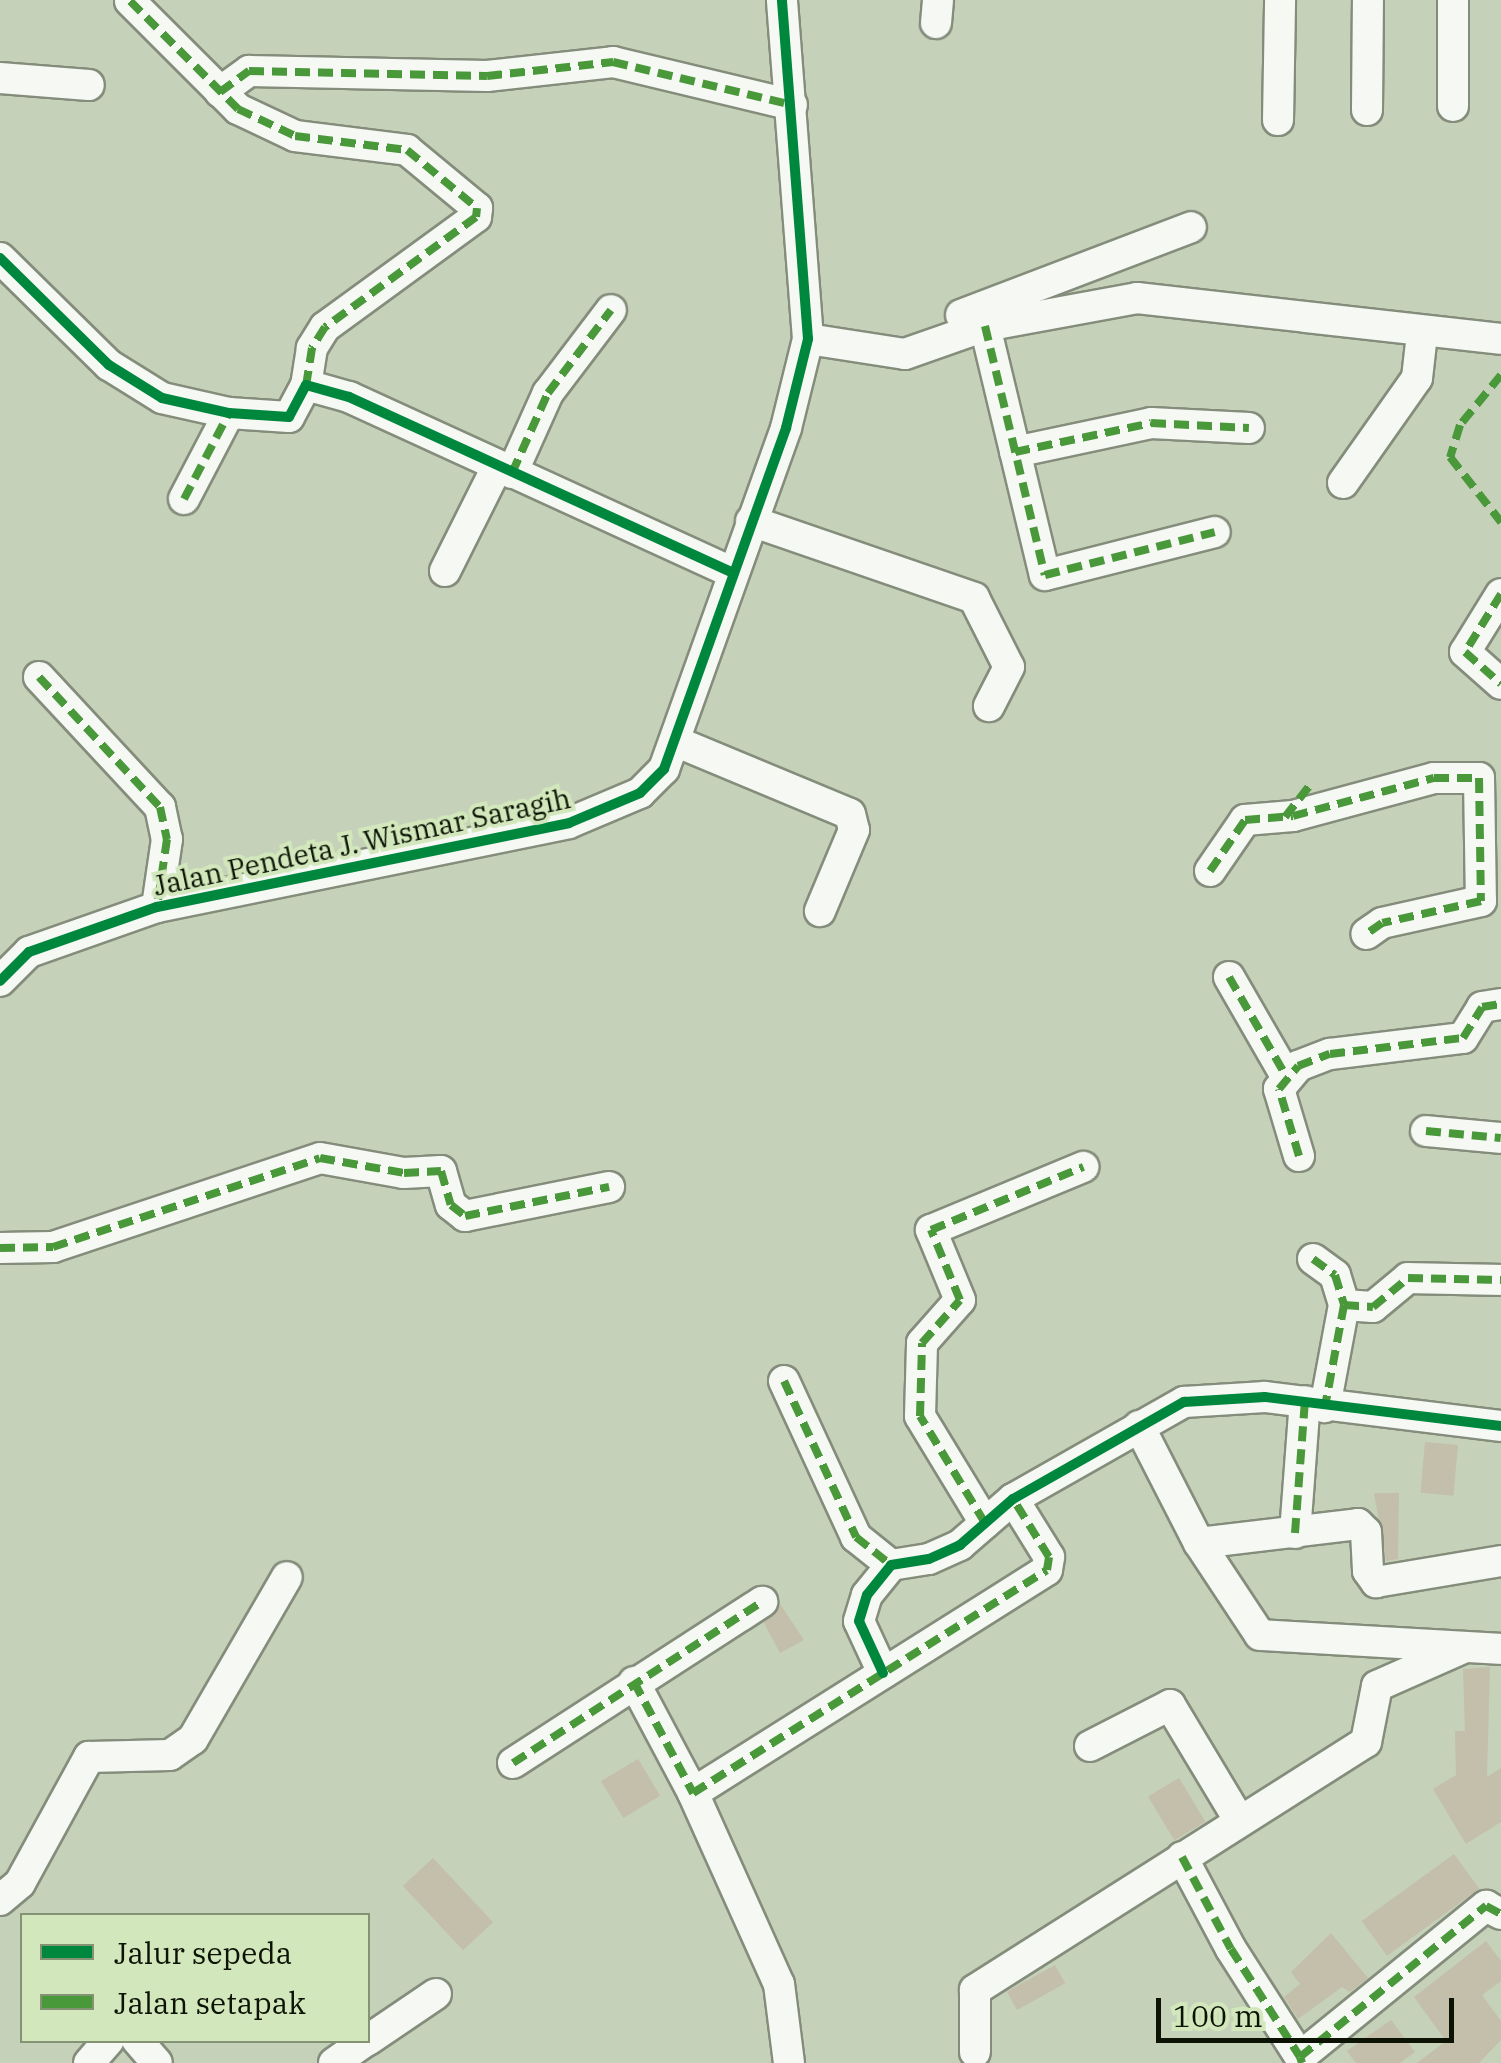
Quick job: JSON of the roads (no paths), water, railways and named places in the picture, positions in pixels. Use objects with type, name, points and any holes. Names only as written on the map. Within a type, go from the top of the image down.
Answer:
[{"type":"street","name":"Jalan Pendeta J. Wismar Saragih","points":[[0,981],[28,952],[157,907],[568,823],[640,793],[664,769],[677,742],[732,572],[786,428],[808,339],[782,0]]},
{"type":"street","points":[[1278,120],[1280,0]]},
{"type":"street","points":[[1367,110],[1368,0]]},
{"type":"street","points":[[1453,0],[1453,106]]},
{"type":"street","points":[[0,258],[129,382],[178,403],[229,413],[289,418],[306,385],[312,348],[326,326],[476,217],[477,208],[407,150],[295,136],[238,109],[130,1]]},
{"type":"street","points":[[220,92],[249,71],[486,76],[613,62],[792,105]]},
{"type":"street","points":[[0,78],[89,85]]},
{"type":"street","points":[[926,346],[946,320],[1191,226]]},
{"type":"street","points":[[808,339],[900,354],[985,326],[1137,298],[1422,334],[1501,339]]},
{"type":"street","points":[[445,570],[548,393],[611,310]]},
{"type":"street","points":[[985,326],[1045,575],[1215,532]]},
{"type":"street","points":[[1343,483],[1417,378],[1422,334]]},
{"type":"street","points":[[306,385],[348,397],[732,572]]},
{"type":"street","points":[[184,499],[229,413]]},
{"type":"street","points":[[1015,452],[1152,423],[1249,428]]},
{"type":"street","points":[[751,522],[974,598],[1009,661],[988,706]]},
{"type":"street","points":[[1501,594],[1465,652],[1501,684]]},
{"type":"street","points":[[39,677],[160,807],[167,839],[157,907]]},
{"type":"street","points":[[677,742],[850,814],[854,830],[820,911]]},
{"type":"street","points":[[1210,871],[1242,822],[1285,817],[1434,778],[1479,778],[1492,870],[1476,905],[1382,924],[1366,934]]},
{"type":"street","points":[[1285,817],[1310,785]]},
{"type":"street","points":[[1229,977],[1286,1076]]},
{"type":"street","points":[[1299,1156],[1280,1090],[1286,1076],[1330,1054],[1462,1038],[1482,1007],[1501,1004]]},
{"type":"street","points":[[1426,1131],[1501,1138]]},
{"type":"street","points":[[0,1248],[53,1247],[320,1158],[404,1173],[441,1171],[451,1205],[465,1216],[609,1187]]},
{"type":"street","points":[[984,1523],[920,1416],[922,1343],[960,1300],[931,1230],[1083,1167]]},
{"type":"street","points":[[1295,1533],[1315,1404],[1344,1306],[1335,1275],[1312,1259]]},
{"type":"street","points":[[1344,1306],[1373,1306],[1408,1278],[1501,1280]]},
{"type":"street","points":[[784,1381],[856,1537],[891,1565]]},
{"type":"street","points":[[883,1673],[860,1621],[867,1595],[891,1565],[942,1555],[1013,1500],[1139,1426],[1199,1398],[1315,1404],[1501,1426]]},
{"type":"street","points":[[1139,1426],[1199,1543],[1260,1635],[1501,1650]]},
{"type":"street","points":[[692,1793],[1049,1567],[1013,1500]]},
{"type":"street","points":[[1199,1543],[1358,1524],[1366,1532],[1368,1572],[1376,1582],[1501,1562]]},
{"type":"street","points":[[0,1900],[20,1884],[89,1757],[170,1755],[193,1739],[287,1576]]},
{"type":"street","points":[[512,1762],[762,1602]]},
{"type":"street","points":[[974,2052],[975,1990],[1366,1742],[1372,1695],[1382,1682],[1464,1648]]},
{"type":"street","points":[[634,1682],[692,1793],[782,1991],[789,2063]]},
{"type":"street","points":[[1090,1746],[1170,1706],[1239,1820]]},
{"type":"street","points":[[1182,1857],[1230,1949],[1301,2060],[1486,1906],[1501,1914]]},
{"type":"street","points":[[370,2038],[436,1994]]},
{"type":"street","points":[[89,2063],[106,2043]]},
{"type":"street","points":[[140,2043],[157,2063]]},
{"type":"street","points":[[334,2063],[363,2043]]}]
